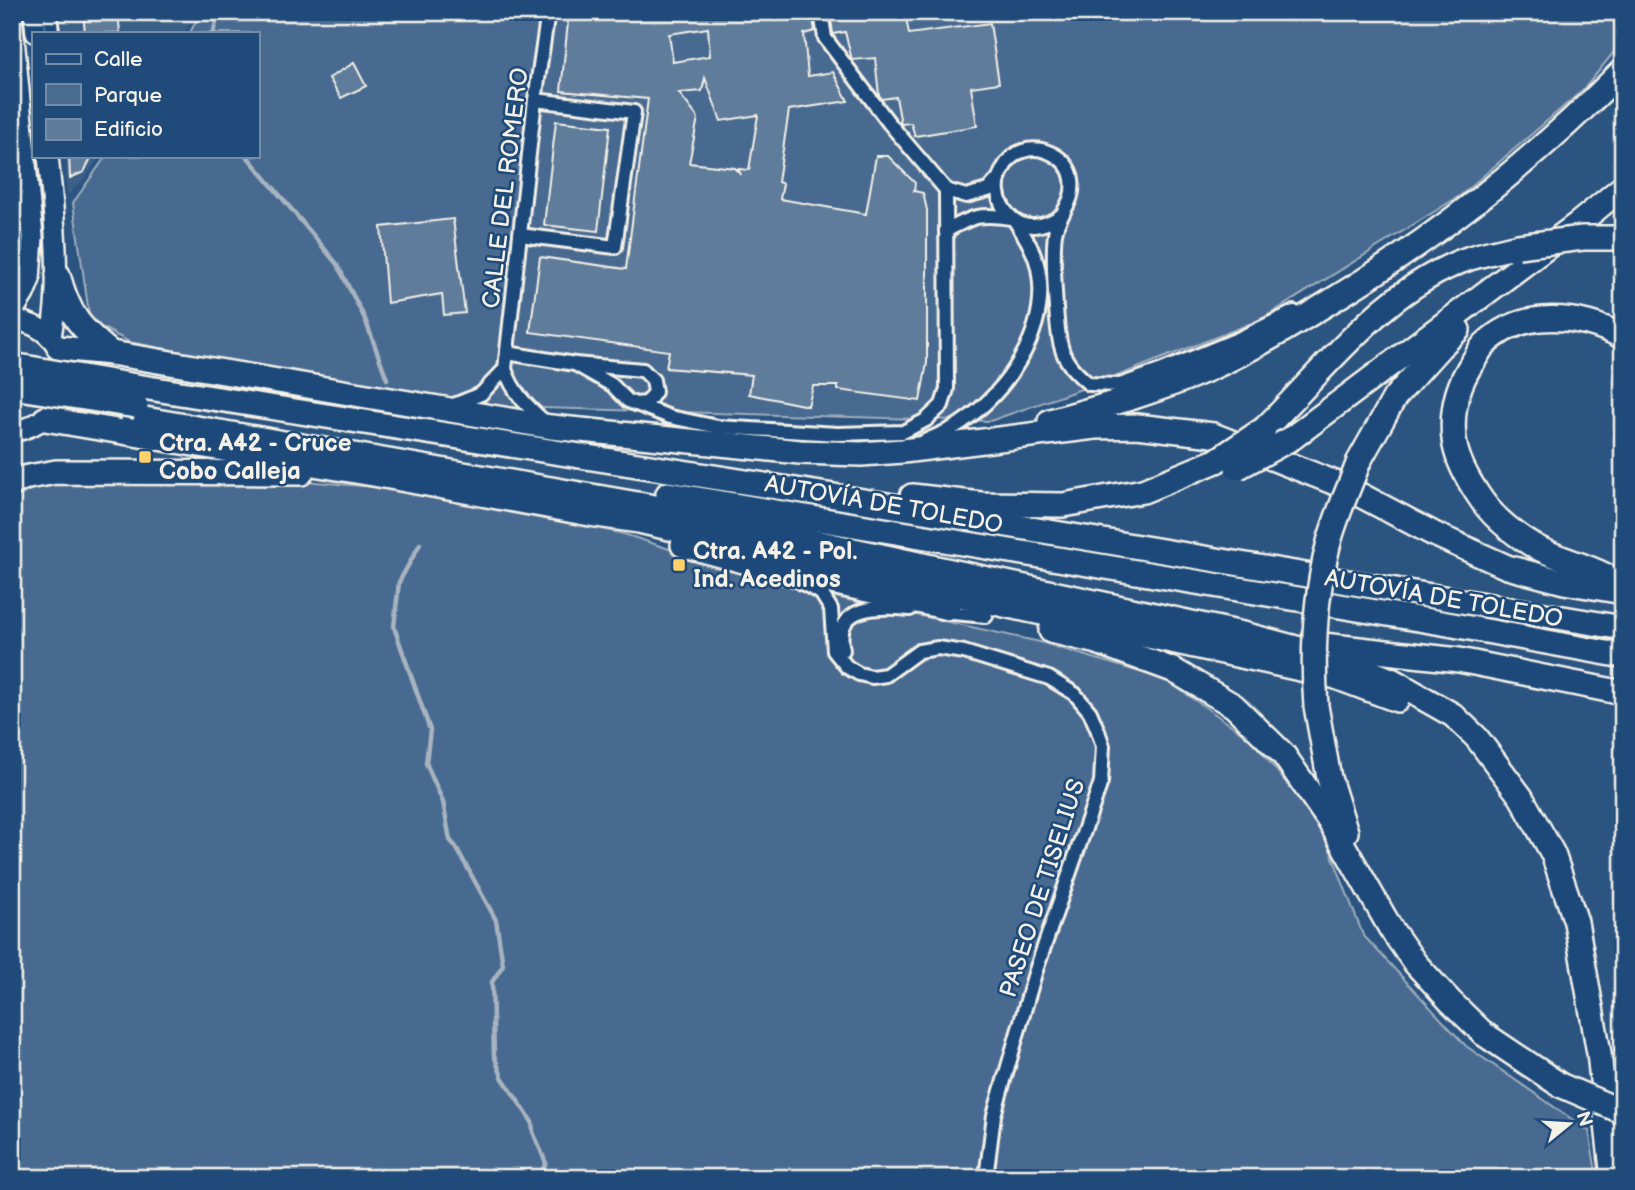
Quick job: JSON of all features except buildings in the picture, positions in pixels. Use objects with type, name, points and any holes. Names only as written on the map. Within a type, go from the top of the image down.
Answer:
[{"type":"highway","points":[[969,442],[1132,399],[1194,375],[1263,343],[1380,272],[1438,232],[1508,178],[1623,70]]},
{"type":"highway","points":[[834,496],[921,496],[981,504],[1063,505],[1143,491],[1227,465],[1292,439],[1623,188]]},
{"type":"highway","points":[[1369,891],[1329,778],[1316,706],[1316,619],[1328,545],[1359,461],[1395,397],[1440,346],[1623,188]]},
{"type":"highway","points":[[1227,465],[1300,393],[1341,346],[1392,301],[1429,277],[1469,258],[1518,246],[1623,238]]},
{"type":"highway","points":[[58,275],[64,298],[76,321],[111,353]]},
{"type":"highway","points":[[1623,337],[1602,326],[1580,320],[1550,317],[1513,326],[1484,345],[1464,376],[1453,409],[1454,441],[1466,473],[1484,503],[1511,530],[1539,548],[1610,577],[1623,586]]},
{"type":"highway","points":[[55,343],[551,427],[800,452],[903,452],[1095,428],[1137,426],[1213,435],[1343,486],[1434,534],[1507,567],[1564,582],[1623,592]]},
{"type":"highway","points":[[12,365],[137,404]]},
{"type":"highway","points":[[12,387],[137,404],[655,506],[1247,635],[1338,659],[1393,681],[1453,715],[1484,745],[1521,797],[1553,854],[1576,922],[1599,1053],[1613,1178]]},
{"type":"highway","points":[[12,398],[137,404]]},
{"type":"highway","name":"AUTOVÍA DE TOLEDO","points":[[137,404],[587,456],[1623,628]]},
{"type":"highway","name":"AUTOVÍA DE TOLEDO","points":[[137,404],[893,533],[1442,623],[1623,656]]},
{"type":"highway","points":[[45,419],[373,474],[590,514],[639,520],[986,601],[1333,676],[1388,695],[1443,726],[1487,762],[1521,797]]},
{"type":"highway","points":[[12,484],[40,474],[57,472],[373,474]]},
{"type":"highway","points":[[655,506],[767,520],[863,537],[893,533]]},
{"type":"highway","points":[[590,514],[643,534],[773,569],[1110,646],[1173,670],[1234,706],[1283,754],[1330,822],[1391,929],[1415,963],[1484,1034],[1560,1085],[1623,1112]]},
{"type":"highway","points":[[1247,635],[1459,660],[1623,693]]},
{"type":"main road","points":[[34,12],[36,32]]},
{"type":"main road","points":[[12,17],[24,202],[33,237],[30,279],[12,313]]},
{"type":"main road","points":[[12,432],[29,429],[45,419],[58,404],[65,386],[65,367],[55,343],[58,275],[48,158]]},
{"type":"main road","points":[[12,319],[32,323],[55,343]]},
{"type":"street","points":[[50,12],[52,32]]},
{"type":"street","name":"CALLE DEL ROMERO","points":[[505,369],[535,100],[548,12]]},
{"type":"street","points":[[821,12],[825,38],[888,123],[946,190],[967,196],[988,190],[997,180],[1006,162],[1023,151],[1043,149],[1061,159],[1072,176],[1073,196],[1056,230],[1054,263],[1061,346],[1072,369],[1089,384],[1120,385],[1160,371],[1240,338],[1380,272]]},
{"type":"street","points":[[520,235],[615,247],[634,112],[535,100]]},
{"type":"street","points":[[12,155],[24,202],[19,233],[12,251]]},
{"type":"street","points":[[903,452],[959,425],[985,405],[1008,379],[1032,335],[1041,299],[1039,271],[1026,237],[999,201],[997,180]]},
{"type":"street","points":[[575,364],[612,385],[628,401],[670,417],[731,428],[838,434],[903,432],[926,421],[942,405],[947,389],[946,190]]},
{"type":"street","points":[[946,231],[971,217],[990,215],[1031,226],[1049,224],[1063,214]]},
{"type":"street","points":[[507,353],[575,364],[643,369],[653,380],[655,392],[647,403],[634,404]]},
{"type":"street","points":[[444,409],[481,394],[505,369],[511,387],[526,405],[551,427]]},
{"type":"street","points":[[773,569],[821,593],[831,609],[834,651],[847,667]]},
{"type":"street","points":[[847,667],[841,641],[846,621],[862,610],[878,606],[986,616]]},
{"type":"street","name":"PASEO DE TISELIUS","points":[[847,667],[872,677],[886,675],[919,651],[938,648],[964,652],[1049,678],[1075,694],[1090,712],[1103,746],[1101,782],[1035,973],[994,1115],[986,1178]]},
{"type":"shaded area","points":[[58,12],[196,12],[185,32],[60,32]]},
{"type":"shaded area","points":[[66,158],[99,158],[86,177],[67,196]]},
{"type":"green space","points":[[200,12],[1623,12],[1623,41],[1584,89],[1461,195],[1262,319],[1107,380],[990,421],[475,406],[129,342],[90,321],[73,203],[105,158],[259,158],[259,32],[190,32]]},
{"type":"green space","points":[[292,480],[421,491],[624,534],[794,588],[1040,642],[1166,680],[1251,739],[1321,826],[1363,935],[1466,1046],[1589,1131],[1597,1178],[12,1178],[12,500],[41,484]]},
{"type":"waterway","points":[[213,32],[219,12]]},
{"type":"waterway","points":[[249,158],[337,264],[365,319],[387,379]]},
{"type":"waterway","points":[[420,544],[399,582],[394,627],[430,730],[426,763],[443,802],[450,840],[496,920],[503,965],[492,982],[494,1055],[502,1077],[532,1122],[533,1132],[546,1163],[538,1178]]},
{"type":"place","name":"Ctra. A42 - Cruce Cobo Calleja","points":[[145,457]]},
{"type":"place","name":"Ctra. A42 - Pol. Ind. Acedinos","points":[[679,565]]}]
